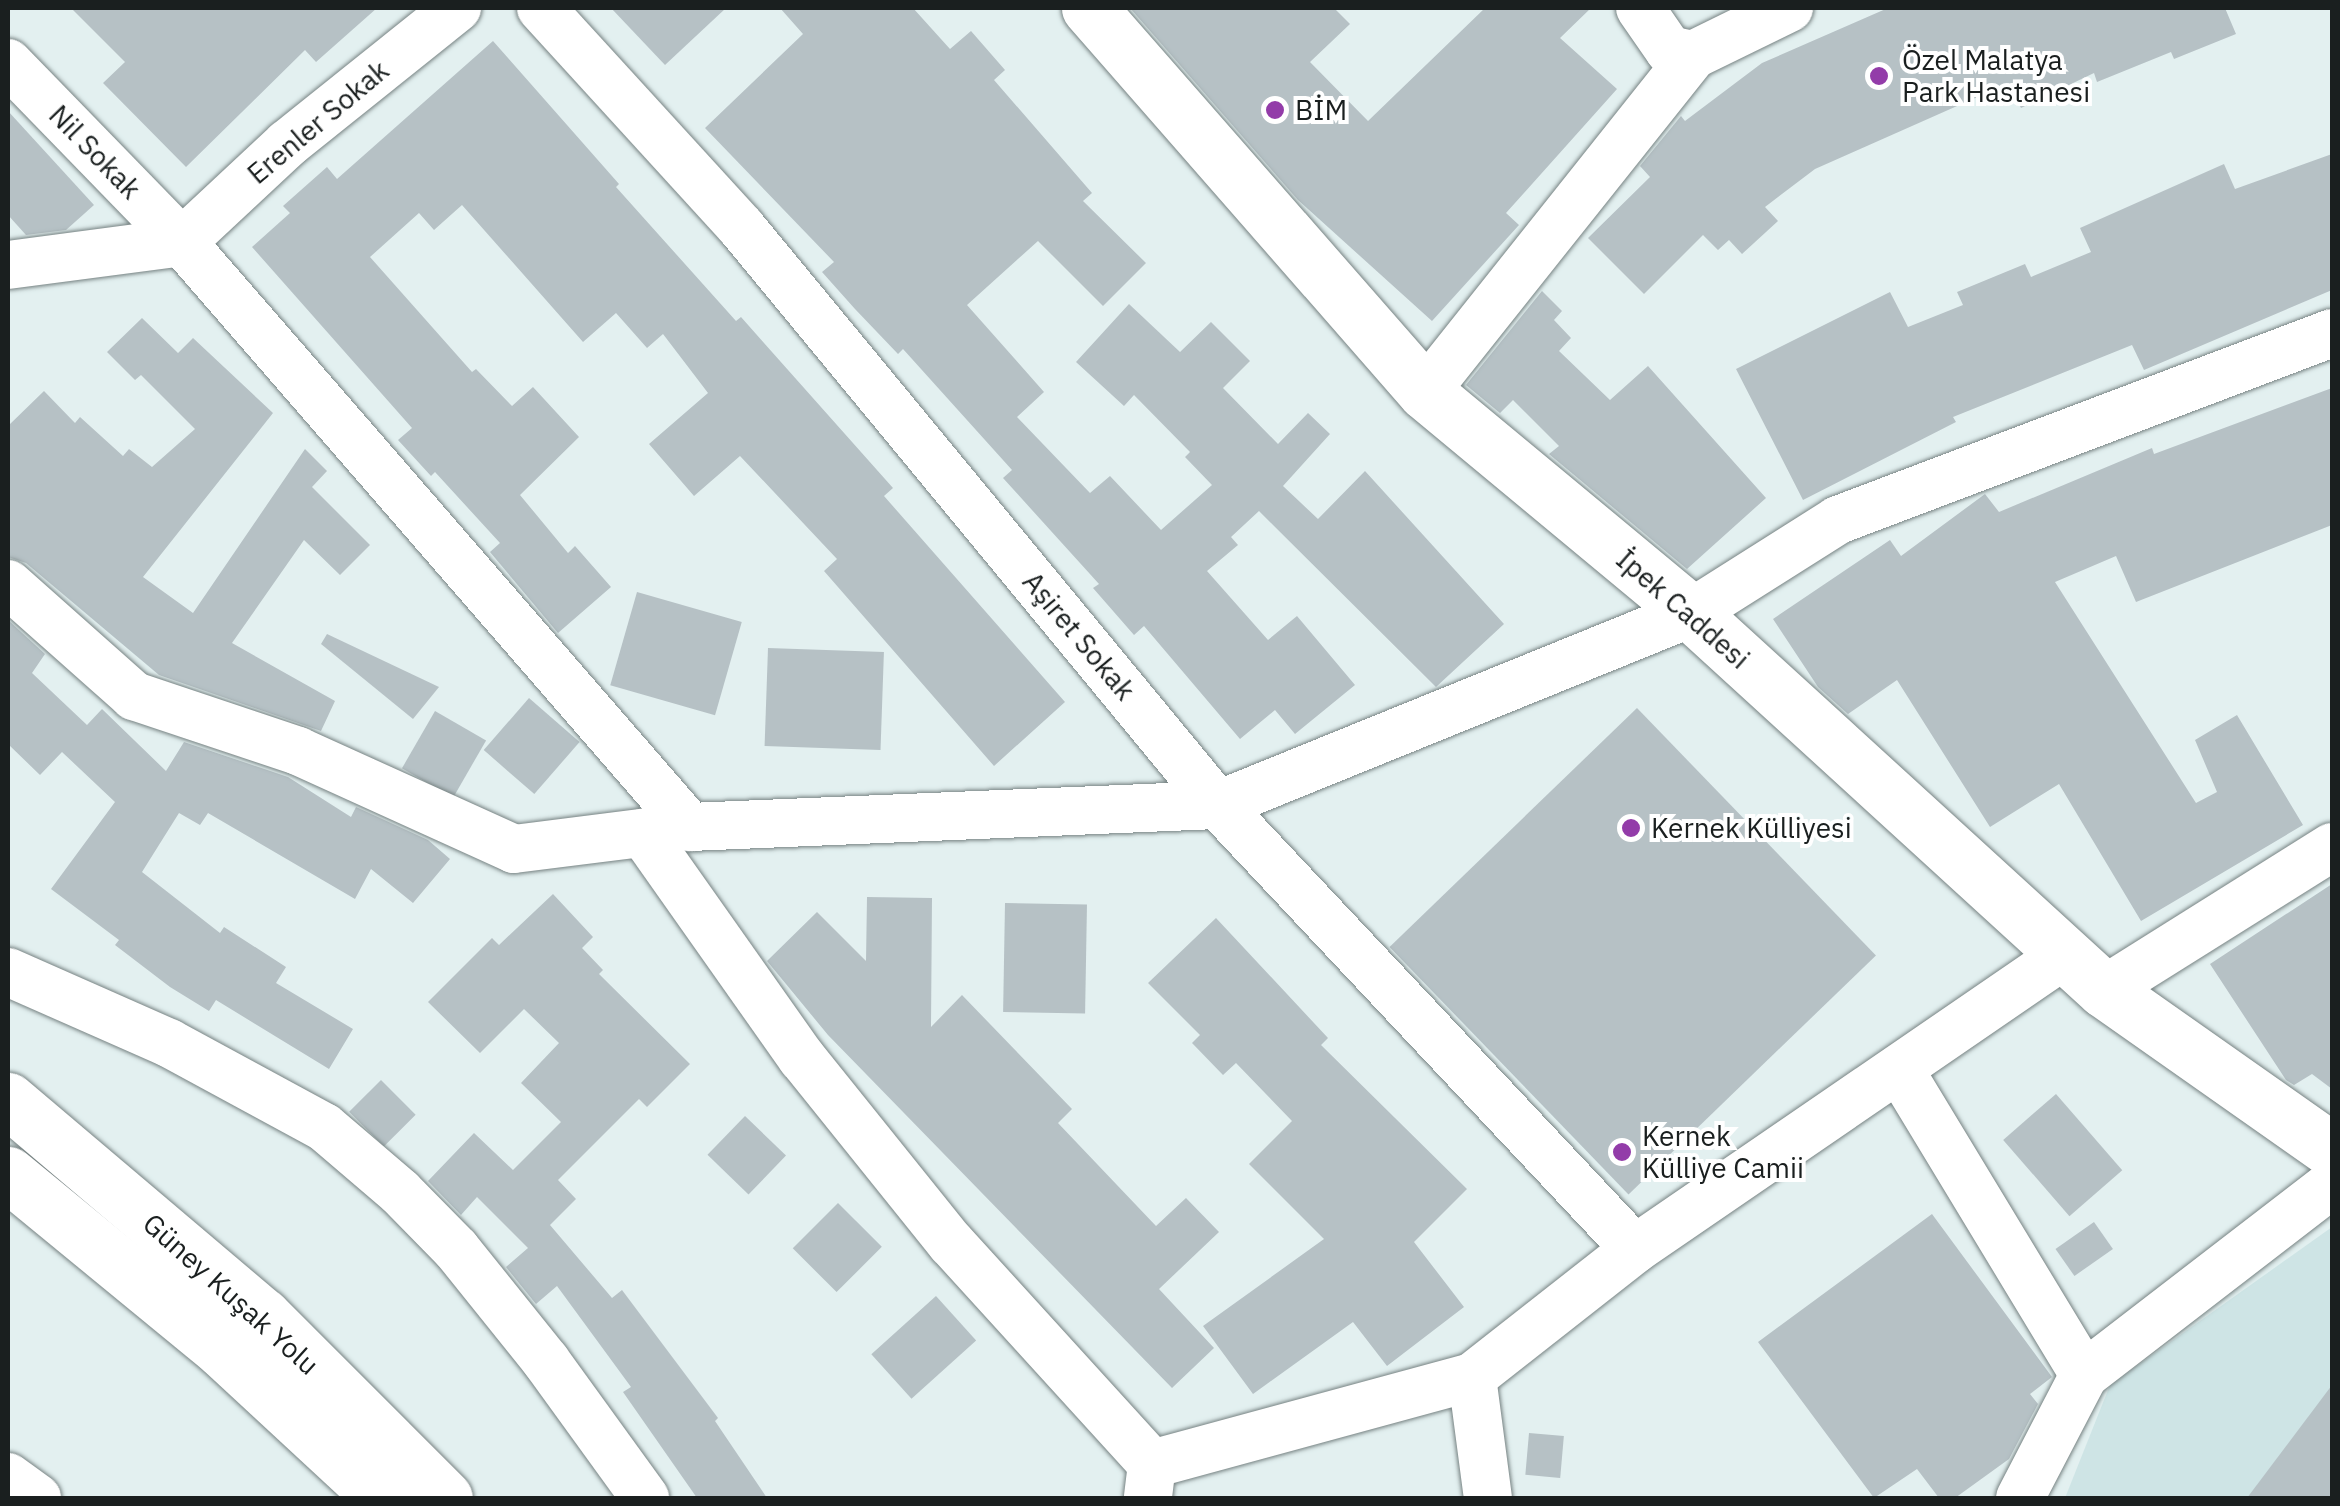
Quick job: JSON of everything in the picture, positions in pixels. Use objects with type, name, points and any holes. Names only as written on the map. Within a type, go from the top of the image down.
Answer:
[{"type":"main road","name":"İpek Caddesi","points":[[1089,8],[1425,392],[1691,613],[2104,990],[2332,1150]]},
{"type":"main road","name":"Güney Kuşak Yolu","points":[[8,1100],[263,1316],[444,1498]]},
{"type":"main road","name":"Güney Kuşak Yolu","points":[[8,1174],[222,1350],[382,1498]]},
{"type":"street","name":"Erenler Sokak","points":[[182,242],[287,144],[457,8]]},
{"type":"street","name":"Aşiret Sokak","points":[[541,8],[741,227],[1218,805],[1635,1249]]},
{"type":"street","points":[[1640,8],[1668,50],[1693,55]]},
{"type":"street","points":[[1425,392],[1693,55],[1789,8]]},
{"type":"street","name":"Nil Sokak","points":[[8,63],[182,242],[690,827]]},
{"type":"street","points":[[8,265],[182,242]]},
{"type":"street","points":[[8,584],[134,696],[298,751],[514,849],[690,827],[1218,805],[1691,613],[1838,520],[2332,333]]},
{"type":"street","points":[[643,833],[802,1058],[1150,1481],[1472,1376],[1635,1249],[2064,955]]},
{"type":"street","points":[[2104,990],[2332,847]]},
{"type":"street","points":[[8,972],[169,1044],[324,1127],[400,1192],[456,1250],[546,1361],[645,1498]]},
{"type":"street","points":[[1899,1068],[2084,1375]]},
{"type":"street","points":[[2020,1498],[2084,1375],[2332,1184]]},
{"type":"street","points":[[1472,1376],[1488,1498]]},
{"type":"street","points":[[8,1476],[37,1498]]},
{"type":"shaded area","points":[[2332,1227],[2332,1498],[2065,1498],[2110,1385]]},
{"type":"building","points":[[71,8],[377,8],[316,62],[305,50],[186,167],[103,83],[125,62]]},
{"type":"building","points":[[611,8],[726,8],[665,65]]},
{"type":"building","points":[[780,8],[913,8],[950,49],[971,31],[1005,70],[994,80],[1092,193],[1083,201],[1146,263],[1103,306],[1038,241],[967,305],[1044,392],[1017,417],[1090,493],[1110,476],[1161,530],[1212,485],[1185,457],[1190,452],[1134,395],[1124,406],[1076,362],[1129,304],[1180,352],[1211,322],[1250,361],[1223,388],[1278,444],[1308,413],[1330,434],[1283,486],[1318,519],[1365,471],[1504,624],[1436,687],[1259,511],[1231,537],[1238,545],[1207,571],[1268,640],[1297,616],[1355,685],[1295,734],[1275,710],[1240,739],[1144,626],[1134,635],[1093,588],[1099,584],[1003,478],[1012,470],[903,349],[898,354],[855,309],[822,272],[834,262],[705,128],[803,34]]},
{"type":"building","points":[[1130,8],[1334,8],[1350,24],[1310,62],[1368,121],[1485,8],[1591,8],[1560,38],[1617,89],[1506,213],[1519,225],[1432,321],[1298,200]]},
{"type":"building","points":[[1888,8],[2225,8],[2236,34],[2174,59],[2171,52],[2097,82],[2094,73],[2021,108],[2009,83],[1815,169],[1765,207],[1778,221],[1742,254],[1729,240],[1718,250],[1703,235],[1644,294],[1588,238],[1650,177],[1640,166],[1681,116],[1685,121],[1762,63]]},
{"type":"building","points":[[493,41],[619,184],[616,187],[736,321],[741,317],[893,488],[884,496],[1065,702],[994,766],[824,571],[837,559],[740,456],[694,496],[649,444],[708,393],[663,334],[647,348],[616,313],[583,342],[462,205],[434,230],[419,213],[370,257],[472,372],[476,369],[512,406],[533,387],[579,437],[520,495],[568,553],[575,546],[611,587],[558,633],[490,552],[500,543],[435,472],[431,476],[398,440],[412,428],[252,247],[290,213],[283,206],[327,167],[337,179]]},
{"type":"building","points":[[8,111],[94,205],[66,230],[26,235],[8,215]]},
{"type":"building","points":[[2332,154],[2332,290],[2144,370],[2132,345],[1953,417],[1956,422],[1803,500],[1736,369],[1890,292],[1908,327],[1963,305],[1957,292],[2025,264],[2031,277],[2091,252],[2080,228],[2224,164],[2235,189]]},
{"type":"building","points":[[1542,291],[1562,311],[1554,320],[1571,338],[1559,351],[1610,400],[1648,366],[1766,498],[1687,569],[1549,454],[1559,446],[1513,400],[1500,413],[1466,385]]},
{"type":"building","points":[[142,318],[178,353],[193,338],[273,413],[143,577],[193,613],[305,449],[327,471],[312,487],[370,545],[340,575],[304,540],[232,643],[335,701],[321,731],[159,675],[26,563],[8,557],[8,426],[44,391],[75,423],[80,417],[123,456],[129,449],[152,467],[195,429],[141,375],[135,380],[107,352]]},
{"type":"building","points":[[2332,388],[2332,525],[2136,602],[2116,556],[2055,582],[2196,803],[2217,792],[2195,740],[2237,715],[2303,825],[2141,921],[2059,784],[1990,827],[1897,680],[1848,714],[1818,687],[1773,619],[1890,540],[1901,556],[1985,494],[1999,512],[2152,448],[2154,454]]},
{"type":"building","points":[[637,592],[742,622],[715,715],[610,685]]},
{"type":"building","points":[[8,620],[45,654],[32,673],[87,725],[102,709],[166,771],[184,742],[288,777],[351,817],[356,807],[428,840],[450,859],[413,903],[371,869],[355,899],[208,813],[200,825],[179,813],[142,872],[220,933],[224,927],[286,967],[276,983],[353,1029],[329,1069],[216,1000],[209,1011],[170,987],[115,945],[119,940],[51,889],[115,802],[62,752],[40,775],[8,744]]},
{"type":"building","points":[[327,634],[439,687],[413,719],[321,644]]},
{"type":"building","points":[[768,648],[884,652],[881,750],[765,746]]},
{"type":"building","points":[[529,698],[580,742],[534,794],[484,750]]},
{"type":"building","name":"Kernek Külliyesi","points":[[1637,708],[1876,955],[1629,1194],[1390,947]]},
{"type":"building","points":[[435,711],[486,740],[453,798],[402,768]]},
{"type":"building","points":[[2332,884],[2332,1089],[2312,1074],[2294,1085],[2286,1080],[2210,964]]},
{"type":"building","points":[[553,894],[593,937],[582,948],[603,970],[599,974],[690,1064],[647,1107],[639,1099],[558,1180],[576,1199],[550,1225],[612,1298],[622,1290],[718,1418],[715,1421],[767,1498],[697,1498],[623,1392],[631,1387],[557,1286],[536,1304],[506,1267],[528,1248],[477,1197],[461,1215],[428,1181],[474,1133],[513,1170],[561,1122],[521,1083],[559,1043],[524,1009],[480,1053],[428,1002],[492,938],[499,945]]},
{"type":"building","points":[[867,897],[932,898],[931,1027],[962,995],[1072,1109],[1058,1123],[1156,1226],[1186,1198],[1219,1232],[1159,1289],[1214,1348],[1172,1388],[828,1035],[767,961],[817,912],[866,961]]},
{"type":"building","points":[[1005,903],[1087,904],[1085,1013],[1003,1012]]},
{"type":"building","points":[[1216,918],[1328,1038],[1321,1045],[1467,1189],[1414,1242],[1464,1307],[1387,1366],[1353,1322],[1253,1394],[1203,1326],[1324,1239],[1249,1164],[1292,1121],[1236,1063],[1223,1075],[1192,1043],[1200,1035],[1148,983]]},
{"type":"building","points":[[381,1080],[416,1115],[384,1146],[349,1112]]},
{"type":"building","points":[[2056,1094],[2122,1170],[2069,1216],[2003,1140]]},
{"type":"building","points":[[745,1116],[786,1156],[748,1194],[707,1155]]},
{"type":"building","points":[[838,1203],[882,1247],[837,1292],[793,1248]]},
{"type":"building","points":[[1932,1214],[2052,1377],[2030,1394],[2038,1404],[2009,1459],[1955,1498],[1939,1498],[1917,1469],[1874,1498],[1758,1342]]},
{"type":"building","points":[[2094,1222],[2113,1249],[2074,1276],[2055,1249]]},
{"type":"building","points":[[936,1296],[976,1341],[911,1399],[871,1354]]},
{"type":"building","points":[[2332,1385],[2332,1498],[2247,1498]]},
{"type":"building","points":[[1529,1433],[1564,1436],[1560,1478],[1525,1475]]},
{"type":"place","name":"Özel Malatya Park Hastanesi","points":[[1879,76]]},
{"type":"place","name":"BİM","points":[[1275,110]]},
{"type":"place","name":"Kernek Külliyesi","points":[[1631,828]]},
{"type":"place","name":"Kernek Külliye Camii","points":[[1622,1152]]}]
